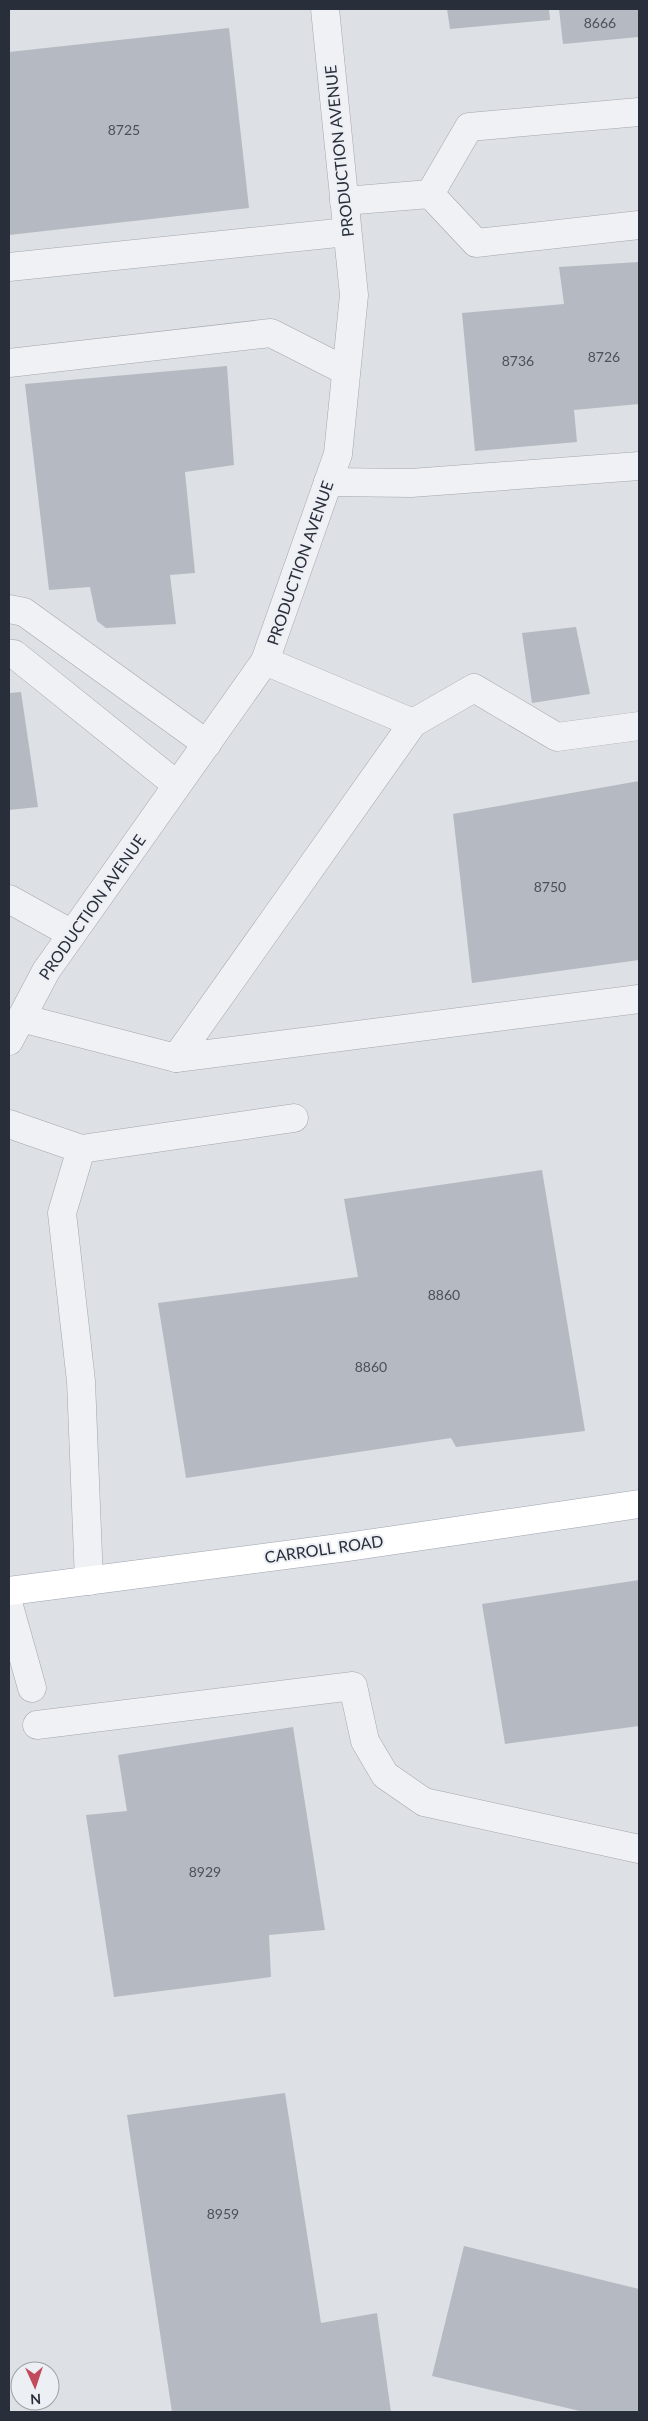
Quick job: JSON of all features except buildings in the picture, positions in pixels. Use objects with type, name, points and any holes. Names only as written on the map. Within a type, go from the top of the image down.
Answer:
[{"type":"main road","name":"CARROLL ROAD","points":[[9,1591],[347,1547],[639,1504]]},
{"type":"street","name":"PRODUCTION AVENUE","points":[[15,1029],[46,971],[265,661],[338,454],[354,295],[325,9]]},
{"type":"street","points":[[430,194],[470,127],[639,112]]},
{"type":"street","points":[[344,201],[430,194]]},
{"type":"street","points":[[430,194],[476,243],[639,226]]},
{"type":"street","points":[[9,267],[347,232]]},
{"type":"street","points":[[9,363],[272,333],[346,371]]},
{"type":"street","points":[[328,482],[411,483],[639,466]]},
{"type":"street","points":[[9,609],[24,612],[207,744]]},
{"type":"street","points":[[9,654],[14,654],[178,785]]},
{"type":"street","points":[[265,661],[413,723]]},
{"type":"street","points":[[176,1058],[413,723],[474,688],[557,737],[639,726]]},
{"type":"street","points":[[9,899],[72,934]]},
{"type":"street","points":[[15,1029],[176,1058],[639,1000]]},
{"type":"street","points":[[9,1124],[81,1149],[294,1118]]},
{"type":"street","points":[[81,1149],[62,1213],[81,1381],[89,1581]]},
{"type":"street","points":[[9,1606],[32,1688]]},
{"type":"street","points":[[37,1725],[353,1686],[365,1741],[385,1775],[424,1802],[639,1850]]}]
